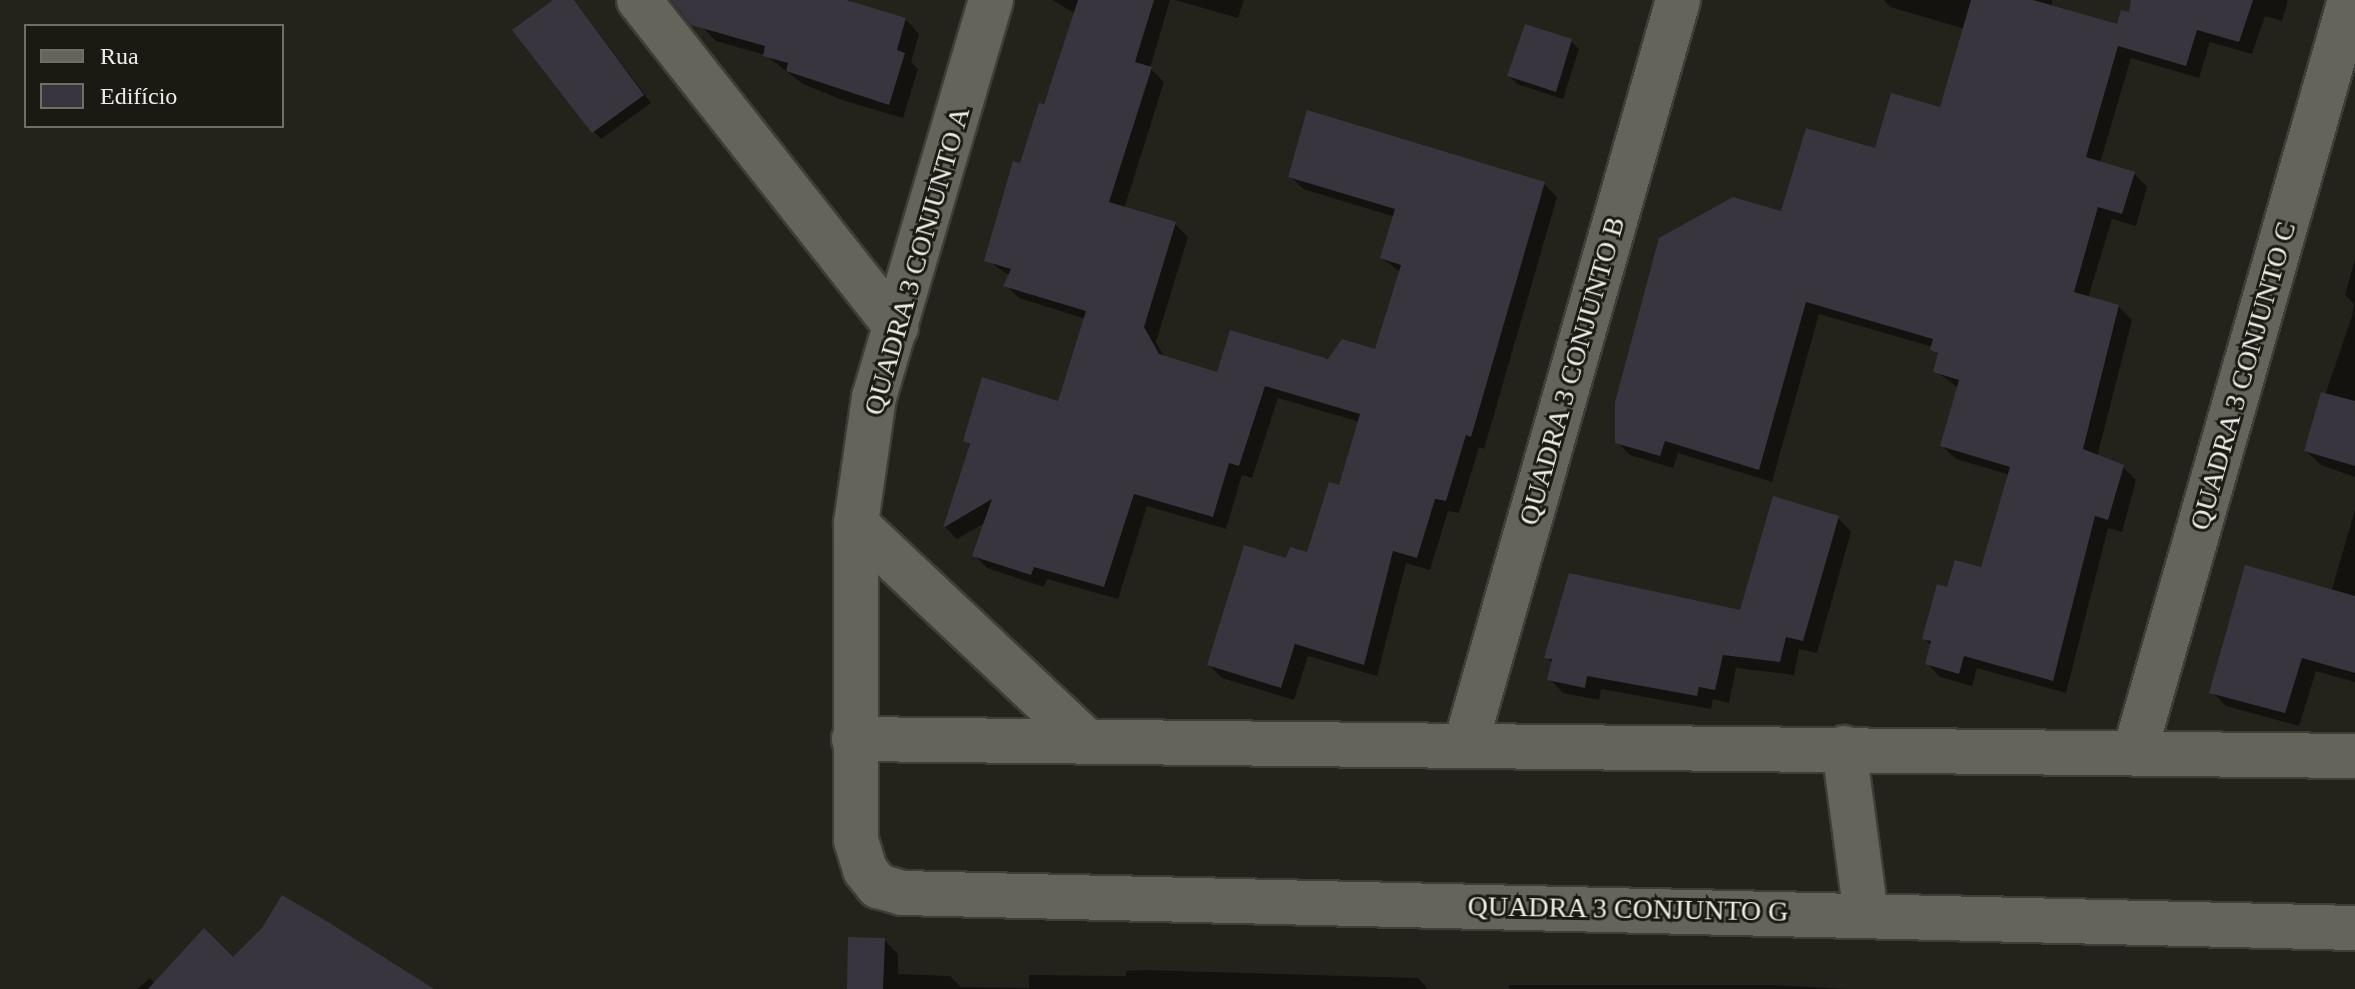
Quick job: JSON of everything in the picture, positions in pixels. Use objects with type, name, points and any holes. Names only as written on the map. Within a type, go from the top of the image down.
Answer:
[{"type":"street","points":[[639,0],[896,327]]},
{"type":"street","name":"QUADRA 3 CONJUNTO A","points":[[902,893],[878,886],[865,870],[856,840],[856,524],[874,397],[991,0]]},
{"type":"street","name":"QUADRA 3 CONJUNTO B","points":[[1466,743],[1678,0]]},
{"type":"street","name":"QUADRA 3 CONJUNTO C","points":[[2135,751],[2350,0]]},
{"type":"street","points":[[856,524],[1086,741]]},
{"type":"street","points":[[854,739],[1466,743],[2355,756]]},
{"type":"street","points":[[1844,748],[1866,915]]},
{"type":"street","name":"QUADRA 3 CONJUNTO G","points":[[902,893],[2355,928]]},
{"type":"building","points":[[553,0],[574,0],[644,95],[592,133],[512,30]]},
{"type":"building","points":[[671,0],[846,0],[906,18],[897,50],[905,53],[889,105],[786,71],[788,63],[763,56],[765,46],[691,25]]},
{"type":"building","points":[[1078,0],[1154,0],[1135,62],[1152,67],[1109,202],[1176,222],[1144,327],[1159,354],[1217,372],[1230,330],[1328,359],[1342,339],[1375,349],[1401,265],[1380,258],[1395,209],[1288,177],[1307,110],[1545,182],[1471,437],[1466,435],[1446,501],[1435,499],[1417,558],[1393,551],[1364,665],[1295,644],[1281,688],[1207,665],[1244,545],[1286,558],[1290,547],[1307,552],[1329,482],[1339,485],[1360,414],[1265,386],[1239,466],[1229,463],[1213,517],[1134,494],[1104,587],[1034,567],[1031,575],[972,556],[992,499],[943,528],[970,444],[963,441],[982,377],[1058,401],[1086,311],[1003,286],[1011,269],[984,261],[1013,161],[1020,163],[1039,103],[1044,104]]},
{"type":"building","points":[[1971,0],[2033,0],[2117,24],[2121,10],[2129,12],[2131,0],[2253,0],[2239,42],[2197,30],[2186,66],[2118,46],[2086,157],[2135,172],[2122,214],[2098,207],[2074,292],[2119,305],[2083,449],[2124,465],[2108,520],[2095,516],[2053,681],[1964,656],[1959,674],[1925,664],[1931,641],[1922,639],[1937,584],[1947,587],[1955,560],[1981,567],[2010,467],[1940,446],[1959,380],[1933,372],[1938,353],[1930,350],[1933,339],[1806,302],[1759,470],[1665,441],[1660,456],[1615,443],[1615,402],[1659,238],[1733,197],[1781,211],[1806,128],[1875,148],[1891,93],[1940,107]]},
{"type":"building","points":[[1525,24],[1572,39],[1556,92],[1507,76]]},
{"type":"building","points":[[2321,392],[2355,401],[2355,466],[2304,451]]},
{"type":"building","points":[[1773,496],[1839,516],[1803,641],[1786,637],[1780,662],[1723,655],[1715,690],[1699,687],[1697,696],[1587,676],[1585,688],[1547,680],[1552,659],[1544,658],[1569,573],[1740,610]]},
{"type":"building","points":[[2245,565],[2355,596],[2355,673],[2302,658],[2285,713],[2209,693]]},
{"type":"building","points":[[282,895],[434,989],[148,989],[204,928],[233,957],[262,928]]},
{"type":"building","points":[[848,937],[885,938],[883,989],[847,989]]}]
